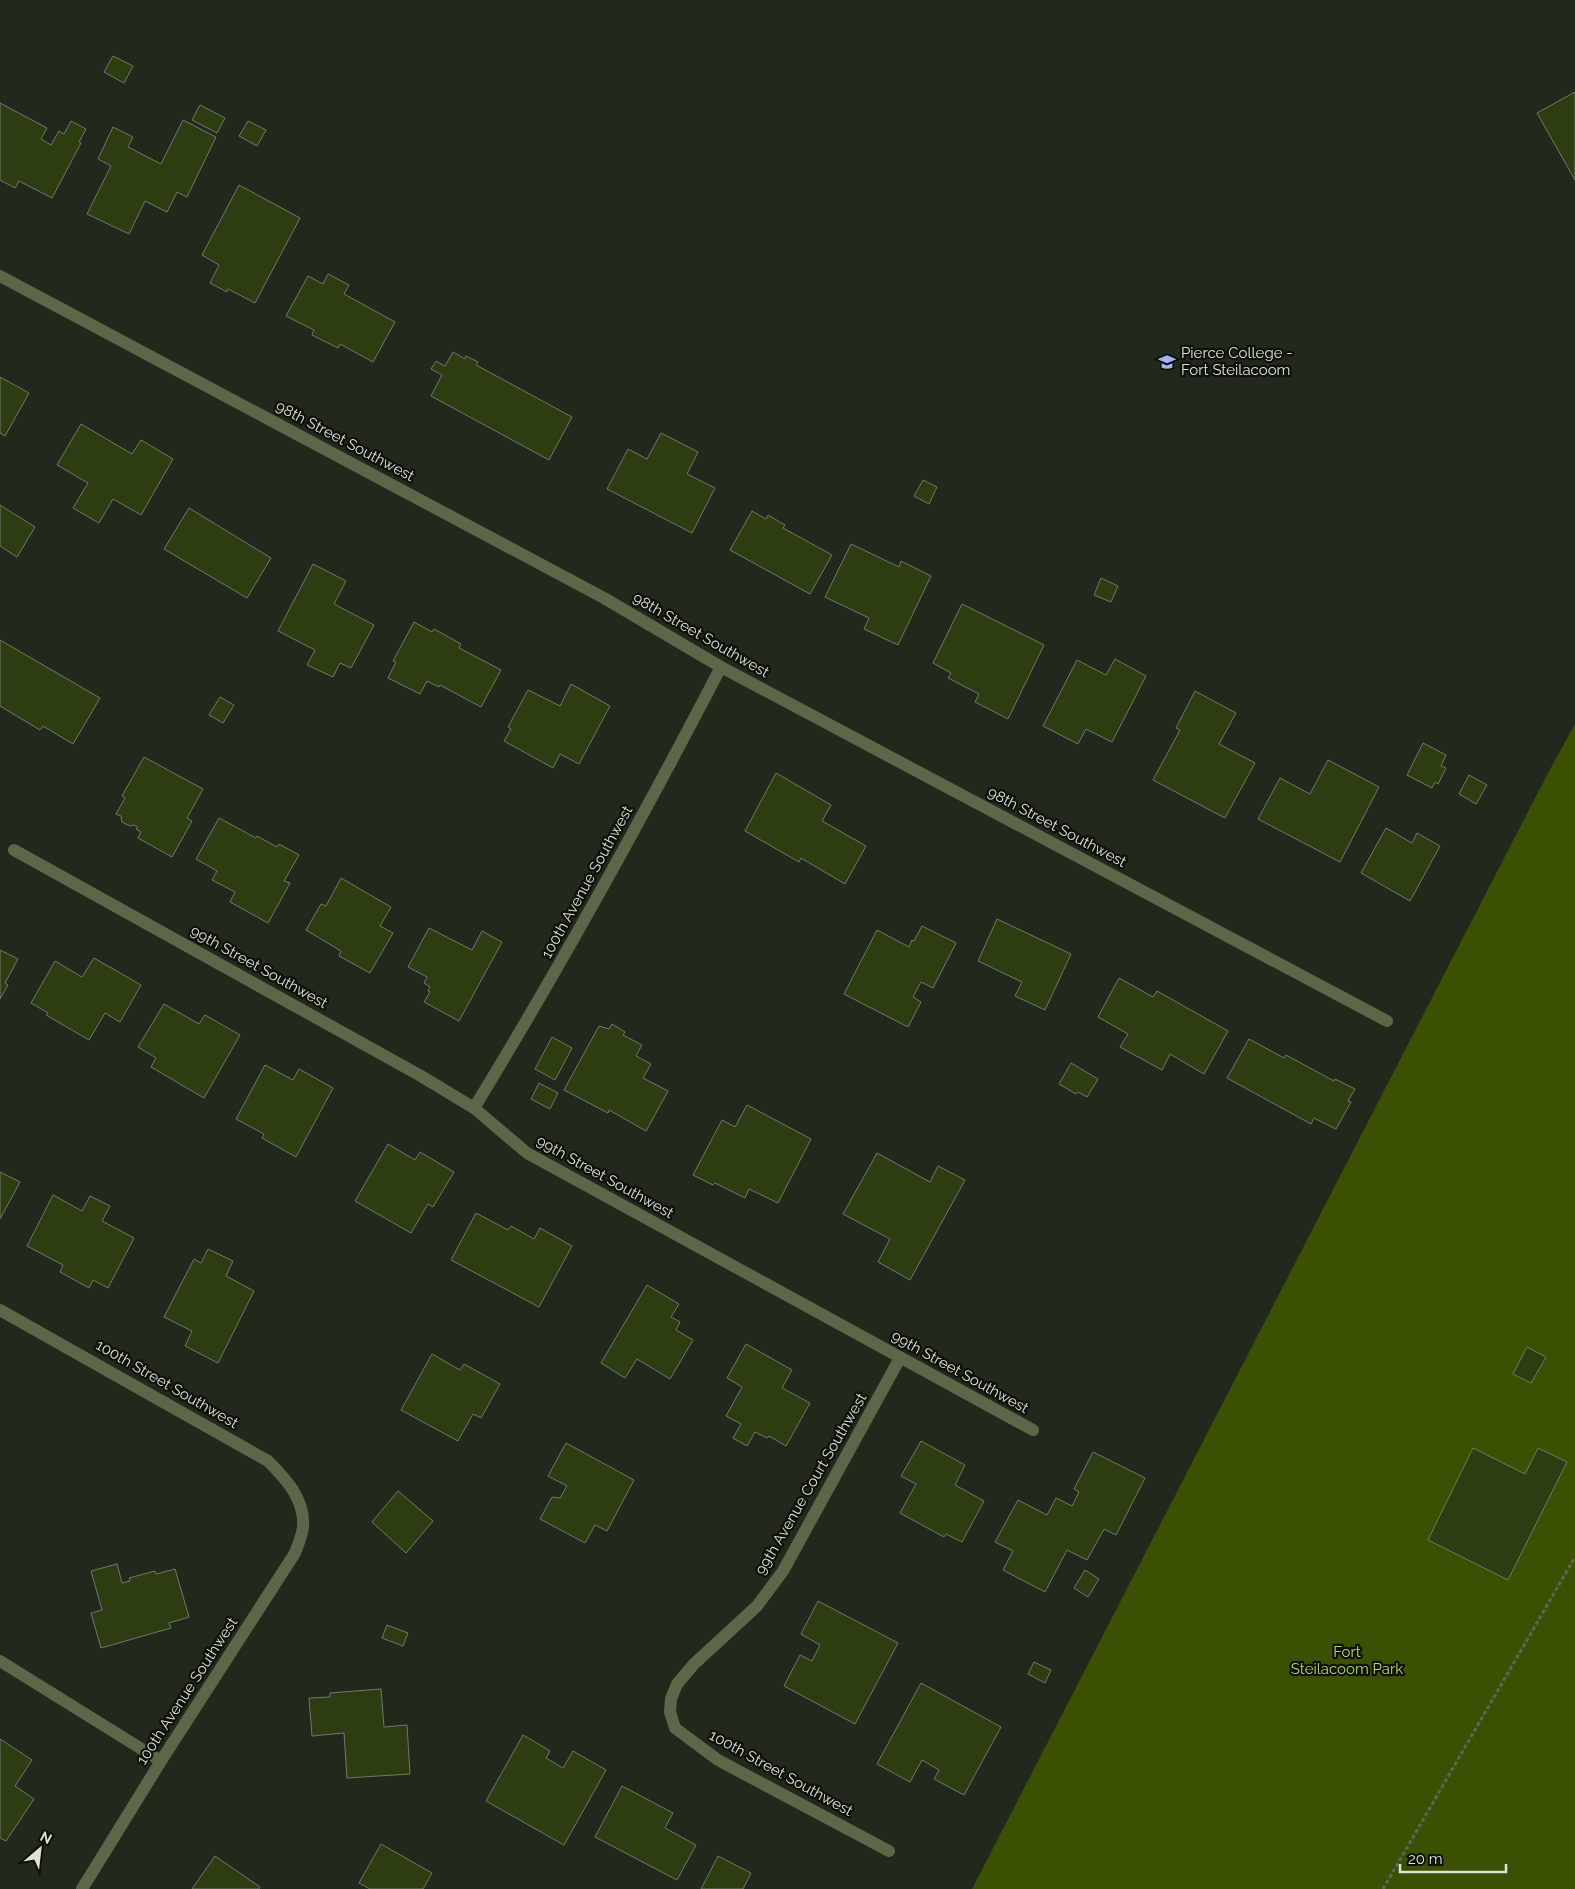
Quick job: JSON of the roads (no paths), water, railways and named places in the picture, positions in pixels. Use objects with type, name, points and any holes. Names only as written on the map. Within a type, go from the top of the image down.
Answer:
[{"type":"street","name":"98th Street Southwest","points":[[0,276],[604,598],[721,667],[1387,1021]]},
{"type":"street","name":"100th Avenue Southwest","points":[[474,1108],[548,985],[664,777],[721,667]]},
{"type":"street","name":"99th Street Southwest","points":[[14,850],[422,1076],[474,1108],[527,1153],[1032,1430]]},
{"type":"street","name":"100th Street Southwest","points":[[0,1310],[268,1460],[288,1482],[301,1505]]},
{"type":"street","name":"99th Avenue Court Southwest","points":[[670,1712],[671,1699],[677,1684],[694,1664],[757,1606],[783,1571],[900,1358]]},
{"type":"street","name":"100th Avenue Southwest","points":[[82,1889],[161,1760],[295,1554],[303,1528],[301,1505]]},
{"type":"street","points":[[0,1661],[161,1760]]},
{"type":"street","name":"100th Street Southwest","points":[[670,1712],[675,1728],[718,1760],[889,1851]]},
{"type":"place","name":"Pierce College - Fort Steilacoom","points":[[1167,362]]},
{"type":"park label","name":"Fort Steilacoom Park","points":[[1347,1660]]}]
